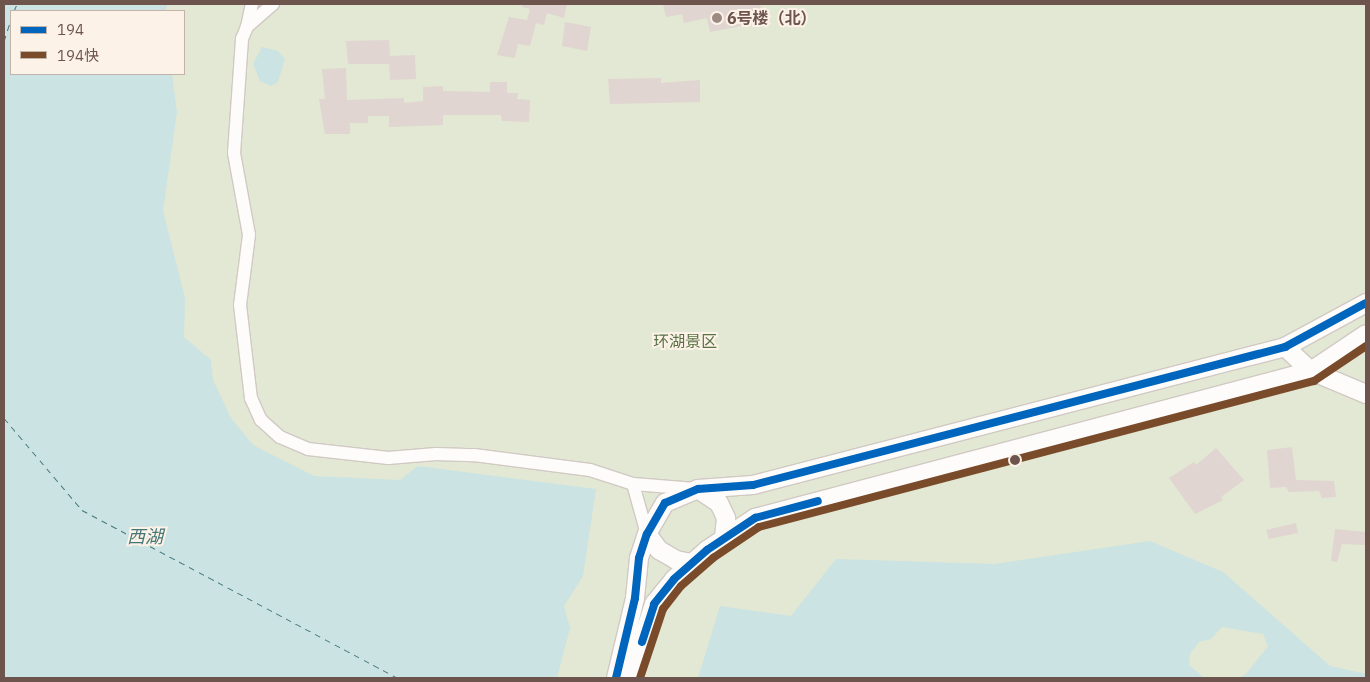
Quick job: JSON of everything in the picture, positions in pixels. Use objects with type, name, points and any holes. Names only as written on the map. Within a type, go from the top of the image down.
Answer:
[{"type":"main road","points":[[616,678],[635,598],[639,558],[647,534],[664,503],[698,489],[753,485],[1285,347],[1366,303]]},
{"type":"main road","points":[[630,678],[654,604],[692,564],[724,536],[755,518],[1310,371],[1366,334]]},
{"type":"main road","points":[[1285,347],[1310,371],[1366,394]]},
{"type":"main road","points":[[698,489],[719,503],[726,518],[724,536]]},
{"type":"main road","points":[[647,534],[659,550],[676,560],[692,564]]},
{"type":"street","points":[[252,4],[247,27],[242,39],[234,153],[249,235],[240,305],[251,398],[261,420],[280,437],[308,449],[388,458],[436,454],[474,455],[590,470],[633,484],[698,489]]},
{"type":"street","points":[[247,27],[273,4]]},
{"type":"street","points":[[633,484],[647,534]]},
{"type":"green space","name":"环湖景区","points":[[4,4],[1366,4],[1366,678],[4,678]]},
{"type":"water","name":"西湖","points":[[4,4],[168,4],[165,10],[10,10],[10,75],[172,75],[177,112],[163,211],[185,298],[184,337],[211,360],[213,380],[231,418],[253,445],[314,476],[400,480],[418,466],[596,489],[583,576],[564,606],[570,628],[557,678],[4,678]]},
{"type":"water","points":[[262,47],[278,51],[285,59],[278,82],[271,86],[260,81],[253,64]]},
{"type":"water","points":[[1150,541],[1223,572],[1330,666],[1366,674],[1366,678],[1239,678],[1246,674],[1268,646],[1263,634],[1222,627],[1211,639],[1199,642],[1190,654],[1189,665],[1203,677],[1215,678],[698,678],[720,606],[791,616],[836,559],[994,564]]},
{"type":"building","points":[[522,4],[567,4],[564,18],[547,13],[544,25],[536,23],[530,46],[518,44],[515,58],[497,55],[509,17],[527,20],[530,9],[522,7]]},
{"type":"building","name":"6号楼（北）","points":[[663,4],[760,4],[763,16],[740,20],[741,26],[710,32],[707,18],[684,23],[682,14],[666,17]]},
{"type":"building","points":[[565,22],[591,27],[587,51],[562,46]]},
{"type":"building","points":[[389,40],[390,56],[415,55],[416,79],[390,80],[389,64],[348,64],[346,41]]},
{"type":"building","points":[[346,68],[347,100],[404,98],[404,103],[423,101],[423,87],[443,86],[443,91],[490,92],[490,82],[507,82],[507,93],[518,93],[517,99],[530,100],[529,122],[502,121],[501,115],[443,115],[443,125],[389,127],[389,116],[368,116],[368,123],[350,123],[350,134],[325,134],[319,99],[325,99],[322,69]]},
{"type":"building","points":[[661,78],[661,83],[700,80],[700,102],[610,104],[608,79]]},
{"type":"building","points":[[1292,447],[1296,480],[1334,481],[1336,497],[1322,498],[1319,491],[1289,492],[1286,487],[1270,488],[1267,450]]},
{"type":"building","points":[[1216,448],[1244,480],[1221,497],[1223,500],[1195,514],[1169,478],[1194,462],[1196,465]]},
{"type":"building","points":[[1296,523],[1298,533],[1269,539],[1266,530]]},
{"type":"building","points":[[1335,529],[1366,532],[1366,545],[1342,544],[1337,562],[1331,561]]},
{"type":"ferry route","points":[[14,10],[17,4]]},
{"type":"ferry route","points":[[4,41],[10,22]]},
{"type":"ferry route","points":[[4,418],[82,510],[398,678]]},
{"type":"transit line","name":"194","points":[[616,678],[635,598],[639,558],[647,534],[665,503],[698,489],[753,485],[1285,347],[1366,303]]},
{"type":"transit line","name":"194快","points":[[640,678],[663,609],[681,586],[713,558],[759,527],[1314,381],[1366,346]]},
{"type":"transit line","name":"194","points":[[642,642],[654,604],[674,579],[707,550],[755,518],[818,501]]},
{"type":"place","name":"6号楼（北）","points":[[717,18]]}]
